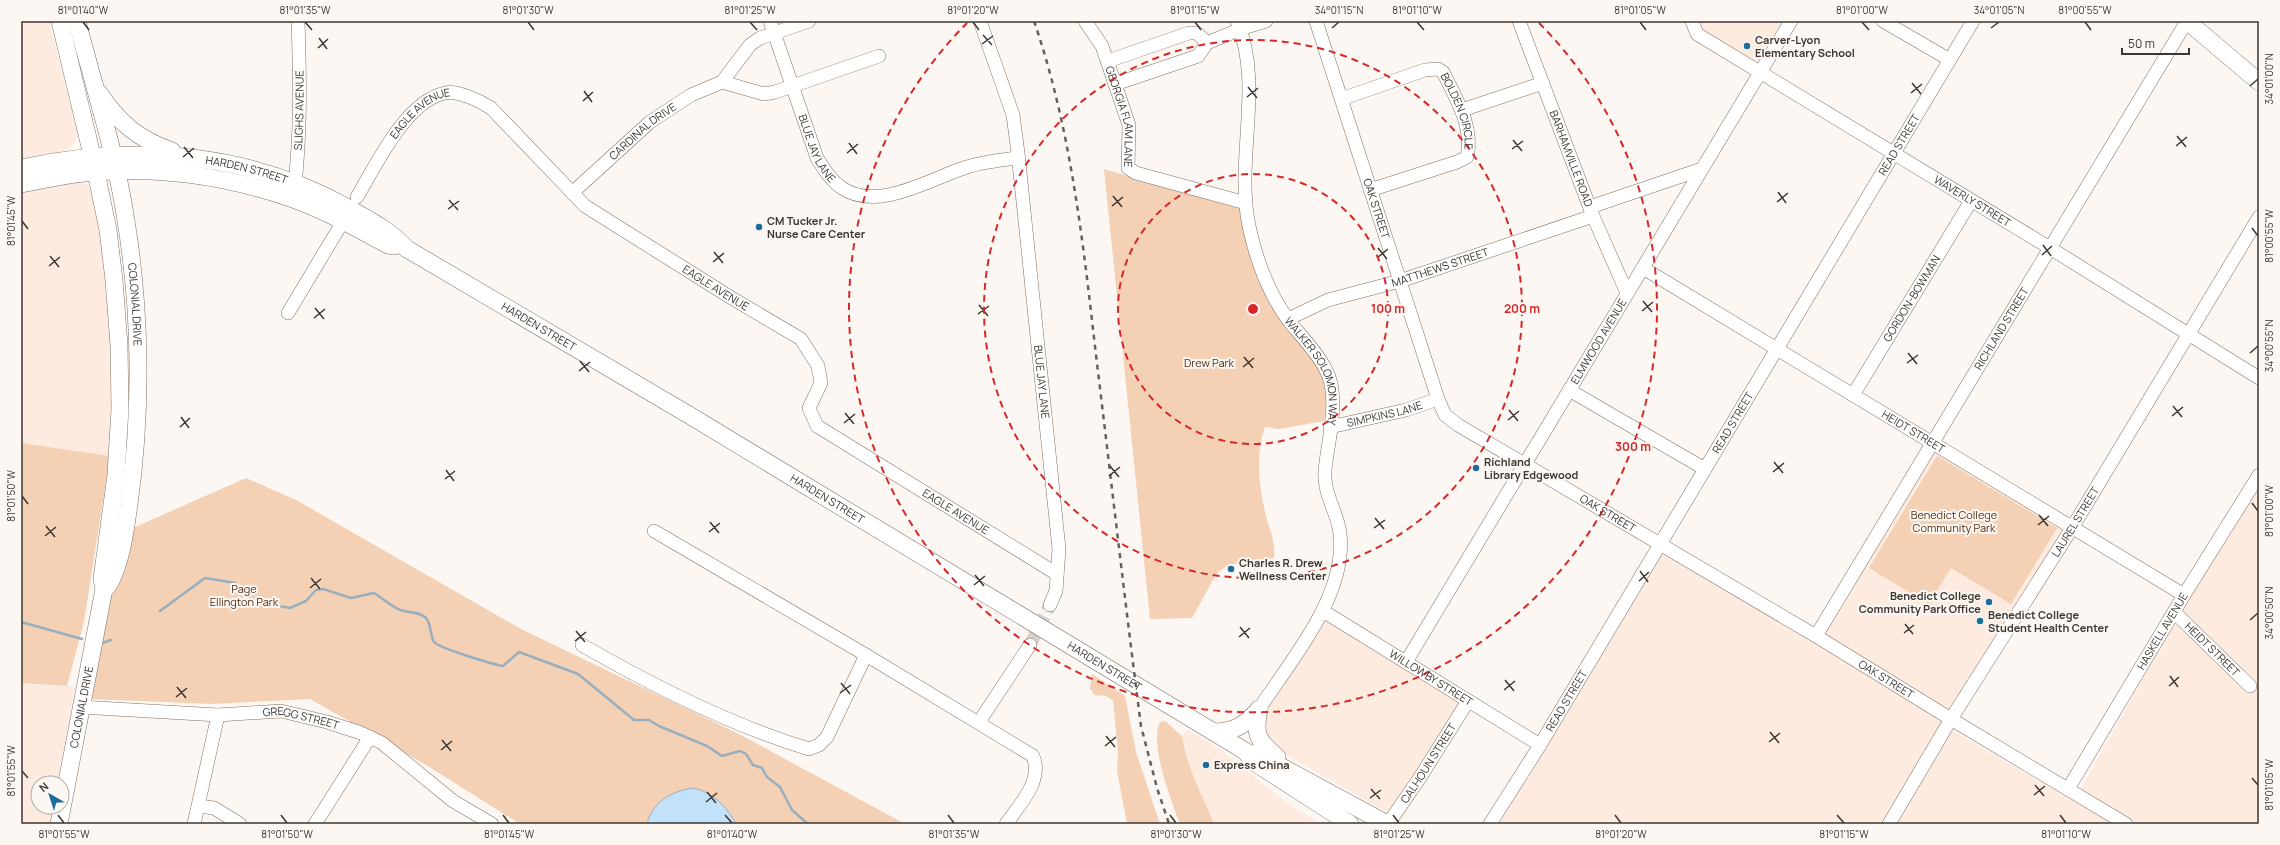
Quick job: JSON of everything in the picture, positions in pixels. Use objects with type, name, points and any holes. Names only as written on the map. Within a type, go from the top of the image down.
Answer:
[{"type":"main road","name":"COLONIAL DRIVE","points":[[59,824],[80,707],[104,589],[102,579],[116,475],[120,409],[119,351],[109,240],[94,164],[60,21]]},
{"type":"main road","name":"COLONIAL DRIVE","points":[[77,21],[114,163],[126,220],[136,285],[138,346],[131,490],[127,519],[113,580],[104,589]]},
{"type":"main road","points":[[2187,21],[2259,82]]},
{"type":"main road","points":[[94,87],[106,104],[132,132],[151,144],[187,157]]},
{"type":"main road","name":"HARDEN STREET","points":[[21,168],[187,157],[240,166],[296,182],[369,220],[395,236],[407,249],[689,415],[1245,751],[1254,762],[1350,824]]},
{"type":"main road","name":"HARDEN STREET","points":[[114,163],[233,182],[294,199],[338,218],[388,245],[407,249]]},
{"type":"main road","name":"HARDEN STREET","points":[[21,184],[94,164]]},
{"type":"main road","points":[[1213,732],[1236,729],[1245,724],[1259,709]]},
{"type":"main road","points":[[1259,709],[1256,728],[1259,740],[1297,774]]},
{"type":"main road","name":"HARDEN STREET","points":[[1245,751],[1259,753],[1387,824]]},
{"type":"street","name":"SLIGHS AVENUE","points":[[294,199],[300,147],[298,21]]},
{"type":"street","points":[[809,21],[772,27],[750,44],[722,82],[764,94],[792,87],[879,56]]},
{"type":"street","name":"BLUE JAY LANE","points":[[980,21],[1013,115],[1059,549],[1056,591],[1050,606]]},
{"type":"street","name":"GEORGIA FLAM LANE","points":[[1085,21],[1102,46],[1128,125],[1128,168],[1136,173],[1246,203]]},
{"type":"street","points":[[1115,84],[1198,56],[1208,43],[1238,25],[1266,21]]},
{"type":"street","name":"OAK STREET","points":[[1316,21],[1438,399],[1445,415],[1816,636],[1951,720],[2126,824]]},
{"type":"street","name":"BARHAMVILLE ROAD","points":[[1519,21],[1591,211],[1627,293]]},
{"type":"street","name":"WAVERLY STREET","points":[[1692,21],[1696,34],[2050,248],[2187,335],[2259,378]]},
{"type":"street","name":"ELMWOOD AVENUE","points":[[1406,662],[1791,21]]},
{"type":"street","points":[[1883,21],[1950,60]]},
{"type":"street","name":"READ STREET","points":[[1490,824],[1540,745],[1973,21]]},
{"type":"street","name":"RICHLAND STREET","points":[[1816,636],[2187,21]]},
{"type":"street","name":"WALKER SOLOMON WAY","points":[[1238,25],[1249,62],[1244,190],[1249,226],[1258,260],[1272,294],[1288,319],[1326,369],[1334,406],[1330,427],[1325,477],[1328,500],[1340,533],[1340,555],[1335,581],[1323,611],[1259,709]]},
{"type":"street","name":"BLUE JAY LANE","points":[[772,27],[817,158],[828,176],[843,189],[862,196],[876,196],[910,190],[963,168],[987,162],[1018,158]]},
{"type":"street","points":[[1108,61],[1189,33],[1197,33],[1208,43]]},
{"type":"street","name":"BOLDEN CIRCLE","points":[[1341,100],[1425,70],[1438,69],[1443,72],[1462,110],[1470,145],[1467,157],[1457,162],[1370,190]]},
{"type":"street","name":"CARDINAL DRIVE","points":[[572,193],[650,122],[692,95],[722,82]]},
{"type":"street","points":[[1462,110],[1543,83]]},
{"type":"street","name":"EAGLE AVENUE","points":[[357,197],[409,116],[427,99],[447,92],[475,98],[490,108],[585,206],[730,297],[802,338],[818,366],[821,383],[809,408],[818,426],[1057,574]]},
{"type":"street","name":"MATTHEWS STREET","points":[[1288,319],[1328,300],[1400,281],[1702,169]]},
{"type":"street","name":"GORDON-BOWMAN","points":[[1853,395],[1971,201]]},
{"type":"street","name":"LAUREL STREET","points":[[1888,824],[1951,720],[2072,528],[2259,217]]},
{"type":"street","points":[[288,314],[338,230]]},
{"type":"street","name":"HEIDT STREET","points":[[1643,268],[1776,350],[1933,442],[2184,595]]},
{"type":"street","points":[[1569,390],[1705,469]]},
{"type":"street","name":"SIMPKINS LANE","points":[[1330,427],[1406,410],[1438,399]]},
{"type":"street","name":"HASKELL AVENUE","points":[[2068,789],[2175,613],[2184,595],[2259,476]]},
{"type":"street","points":[[654,532],[866,655],[1033,756],[1037,766],[1032,785],[1006,824]]},
{"type":"street","name":"WILLOWBY STREET","points":[[1323,611],[1540,745]]},
{"type":"street","name":"HEIDT STREET","points":[[2175,613],[2250,686]]},
{"type":"street","points":[[582,645],[626,670],[697,704],[743,725],[809,749],[819,745],[826,737],[866,655]]},
{"type":"street","points":[[979,722],[1030,645]]},
{"type":"street","name":"CALHOUN STREET","points":[[1387,824],[1421,776],[1468,701]]},
{"type":"street","name":"GREGG STREET","points":[[80,707],[218,715],[281,711],[327,722],[370,737],[382,743],[453,801],[492,824]]},
{"type":"street","points":[[194,824],[218,715]]},
{"type":"street","points":[[314,824],[370,737]]},
{"type":"street","points":[[199,806],[214,808],[240,824]]},
{"type":"shaded area","points":[[21,21],[49,21],[78,135],[75,142],[66,151],[21,160]]},
{"type":"shaded area","name":"Carver-Lyon Elementary School","points":[[1697,21],[1782,21],[1756,63],[1700,28]]},
{"type":"shaded area","points":[[66,181],[83,182],[88,185],[98,204],[114,365],[110,456],[21,443],[21,191]]},
{"type":"shaded area","points":[[1935,451],[2063,528],[1944,726],[2074,801],[2185,605],[2259,486],[2259,824],[1499,824],[1660,553],[1818,645]]},
{"type":"shaded area","points":[[1325,619],[1469,709],[1401,820],[1264,742],[1259,723]]},
{"type":"shaded area","points":[[21,683],[75,687],[59,775],[30,775],[30,815],[53,815],[51,824],[21,824]]},
{"type":"shaded area","points":[[1188,730],[1219,749],[1286,802],[1321,824],[1214,824],[1197,789],[1185,752],[1182,736]]},
{"type":"green space","name":"Drew Park","points":[[1104,169],[1241,209],[1251,252],[1324,377],[1328,394],[1324,421],[1279,429],[1265,427],[1260,449],[1259,472],[1266,516],[1273,542],[1274,558],[1228,565],[1217,573],[1192,618],[1150,619]]},
{"type":"green space","points":[[21,443],[110,456],[84,622],[67,686],[21,683]]},
{"type":"green space","name":"Benedict College Community Park","points":[[1937,456],[2057,528],[2011,604],[1951,568],[1929,604],[1869,568]]},
{"type":"green space","name":"Page Ellington Park","points":[[246,478],[296,500],[521,629],[739,734],[905,824],[520,824],[426,765],[310,699],[212,704],[90,699],[124,532]]},
{"type":"green space","points":[[1092,674],[1125,696],[1136,752],[1160,824],[1127,824],[1117,771],[1118,753],[1113,701],[1106,696],[1094,695],[1090,688]]},
{"type":"green space","points":[[1165,721],[1182,736],[1191,770],[1214,824],[1180,824],[1162,772],[1159,758],[1157,732],[1160,722]]},
{"type":"water","points":[[693,788],[707,793],[719,801],[736,824],[647,824],[653,810],[664,799],[678,792]]},
{"type":"waterway","points":[[160,611],[205,578],[235,583],[251,601],[290,608],[306,601],[316,590],[323,589],[351,598],[374,593],[400,610],[417,613],[426,618],[428,620],[434,642],[438,645],[455,652],[503,666],[519,652],[578,674],[634,720],[649,720],[659,726],[707,746],[722,756],[740,751],[746,754],[753,765],[762,768],[767,777],[780,787],[792,810],[808,824]]},
{"type":"waterway","points":[[21,622],[82,639]]},
{"type":"waterway","points":[[102,643],[111,640]]},
{"type":"tunnel","points":[[1030,645],[1050,605]]},
{"type":"railway","points":[[1034,21],[1047,62],[1057,103],[1074,186],[1086,270],[1141,726],[1157,788],[1169,824]]},
{"type":"place","name":"Carver-Lyon Elementary School","points":[[1747,46]]},
{"type":"place","name":"CM Tucker Jr. Nurse Care Center","points":[[759,227]]},
{"type":"place","name":"Richland Library Edgewood","points":[[1476,468]]},
{"type":"place","name":"Charles R. Drew Wellness Center","points":[[1231,569]]},
{"type":"place","name":"Benedict College Community Park Office","points":[[1989,602]]},
{"type":"place","name":"Benedict College Student Health Center","points":[[1980,621]]},
{"type":"place","name":"Express China","points":[[1206,765]]}]
